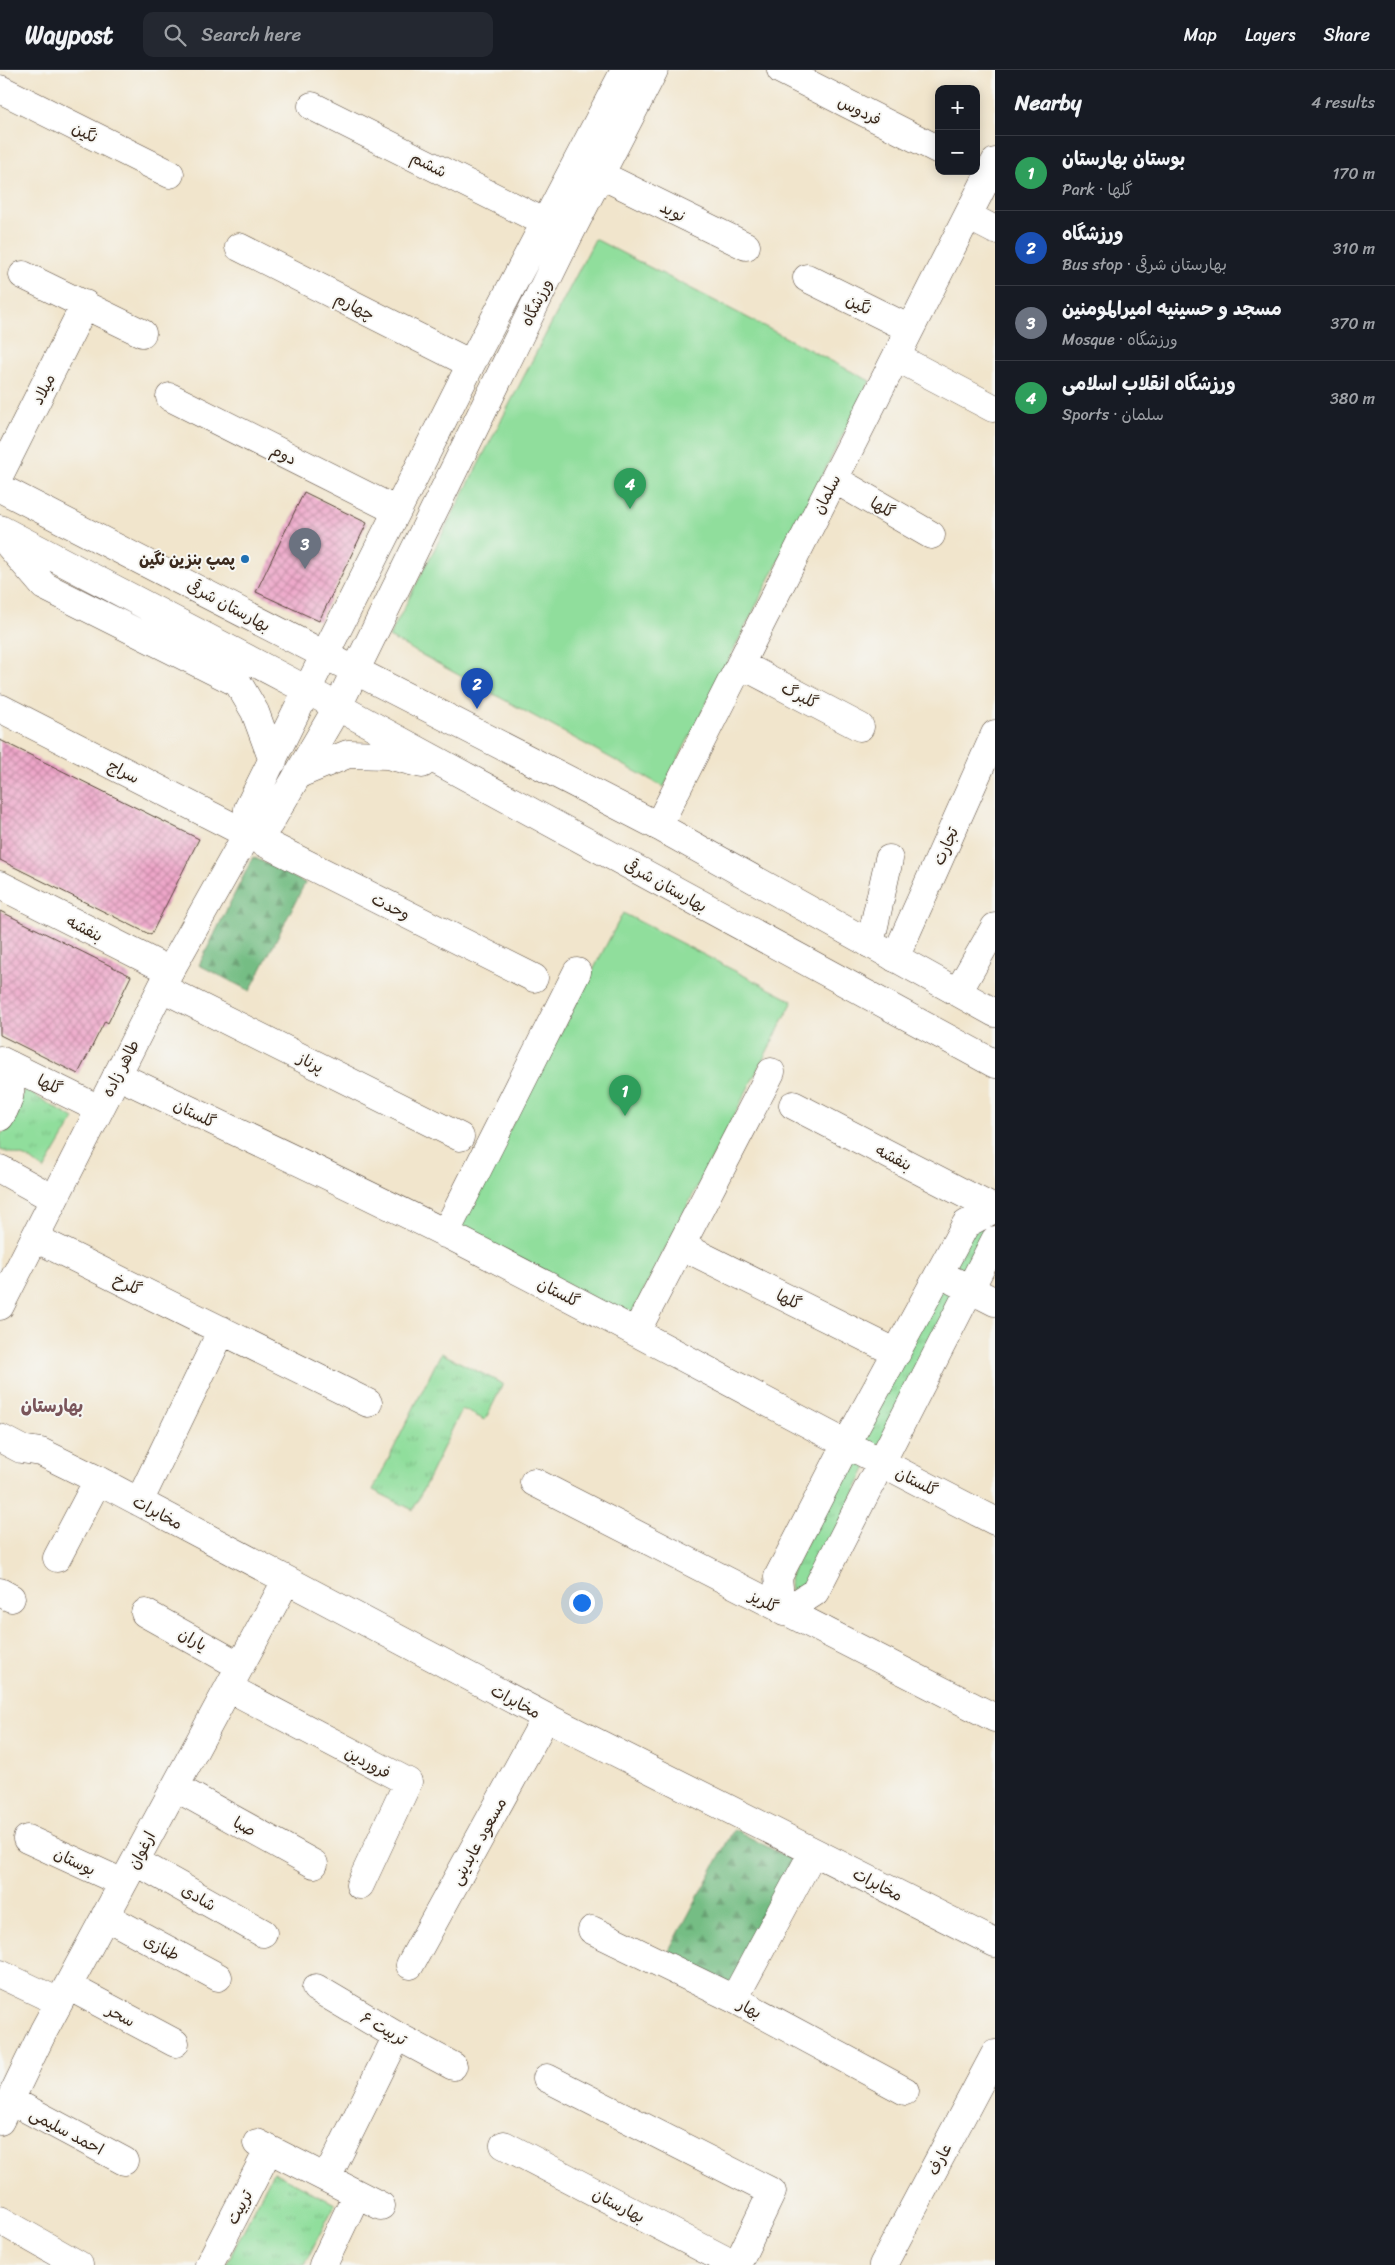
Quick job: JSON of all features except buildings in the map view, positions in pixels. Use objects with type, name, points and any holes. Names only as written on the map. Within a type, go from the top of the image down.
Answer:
[{"type":"street","name":"ورزشگاه","points":[[338,706],[568,237],[654,70]]},
{"type":"street","name":"فردوس","points":[[781,70],[935,148]]},
{"type":"street","name":"ورزشگاه","points":[[307,690],[471,364],[546,223],[615,73]]},
{"type":"street","name":"نگین","points":[[0,90],[170,174]]},
{"type":"street","name":"ششم","points":[[312,106],[546,223]]},
{"type":"street","name":"سلمان","points":[[658,826],[968,216],[986,169]]},
{"type":"street","name":"نوید","points":[[601,176],[746,246]]},
{"type":"street","points":[[968,216],[995,230]]},
{"type":"street","name":"چهارم","points":[[239,247],[471,364]]},
{"type":"street","points":[[23,275],[142,333]]},
{"type":"street","name":"نگین","points":[[807,278],[910,330]]},
{"type":"street","name":"میلاد","points":[[0,474],[85,304]]},
{"type":"street","points":[[896,357],[993,408]]},
{"type":"street","name":"دوم","points":[[170,397],[397,511]]},
{"type":"street","name":"گلها","points":[[834,479],[931,535]]},
{"type":"street","name":"بهارستان شرقی","points":[[0,488],[324,654]]},
{"type":"street","points":[[0,529],[338,706],[269,824],[247,834]]},
{"type":"street","points":[[0,535],[44,586],[238,683],[255,712],[273,761]]},
{"type":"street","points":[[324,654],[658,826],[995,1013]]},
{"type":"street","name":"گلبرگ","points":[[740,664],[860,726]]},
{"type":"street","name":"طاهر زاده","points":[[0,1306],[166,980],[247,834],[248,809],[307,690]]},
{"type":"street","name":"بهارستان شرقی","points":[[338,706],[995,1064]]},
{"type":"street","name":"سراج","points":[[0,708],[247,834]]},
{"type":"street","name":"تجارت","points":[[895,958],[995,734]]},
{"type":"street","points":[[299,774],[348,754],[388,755],[467,776]]},
{"type":"street","name":"وحدت","points":[[247,834],[534,978]]},
{"type":"street","points":[[870,944],[889,859]]},
{"type":"street","name":"بنفشه","points":[[0,885],[166,980]]},
{"type":"street","points":[[958,992],[995,927]]},
{"type":"street","points":[[446,1234],[577,972]]},
{"type":"street","name":"پرناز","points":[[166,980],[460,1137]]},
{"type":"street","points":[[0,1117],[9,1102],[12,1083],[3,1061]]},
{"type":"street","name":"گلها","points":[[3,1061],[99,1109]]},
{"type":"street","points":[[636,1332],[771,1072]]},
{"type":"street","name":"گلستان","points":[[116,1076],[446,1234],[995,1521]]},
{"type":"street","name":"بنفشه","points":[[793,1105],[994,1209]]},
{"type":"street","points":[[0,1169],[54,1199]]},
{"type":"street","points":[[995,1216],[994,1209],[966,1224],[941,1274],[846,1444],[778,1577],[782,1611],[815,1592],[995,1240]]},
{"type":"street","name":"گلرخ","points":[[35,1238],[368,1403]]},
{"type":"street","name":"گلها","points":[[682,1246],[897,1353]]},
{"type":"street","points":[[941,1274],[995,1302]]},
{"type":"street","points":[[139,1502],[222,1330]]},
{"type":"street","name":"مخابرات","points":[[0,1423],[27,1437],[42,1452]]},
{"type":"street","name":"مخابرات","points":[[0,1438],[21,1449],[42,1452],[98,1480],[546,1717],[995,1943]]},
{"type":"street","points":[[57,1558],[98,1480]]},
{"type":"street","name":"گلریز","points":[[534,1482],[782,1611],[995,1718]]},
{"type":"street","name":"ارغوان","points":[[3,2115],[63,1994],[286,1580]]},
{"type":"street","name":"یاران","points":[[145,1613],[235,1677]]},
{"type":"street","name":"فروردین","points":[[235,1677],[408,1782],[360,1886]]},
{"type":"street","name":"مسعود عابدینی","points":[[410,1965],[546,1717]]},
{"type":"street","name":"صبا","points":[[175,1787],[314,1864]]},
{"type":"street","name":"بوستان","points":[[27,1839],[129,1872]]},
{"type":"street","points":[[734,1999],[813,1852]]},
{"type":"street","name":"شادی","points":[[129,1872],[263,1934]]},
{"type":"street","name":"طنازی","points":[[105,1916],[218,1977]]},
{"type":"street","name":"بهار","points":[[592,1930],[734,1999],[905,2091]]},
{"type":"street","name":"سحر","points":[[0,1974],[63,1994],[175,2044]]},
{"type":"street","name":"تربیت ۶","points":[[316,1988],[397,2036],[453,2066]]},
{"type":"street","points":[[381,2206],[327,2178],[397,2036]]},
{"type":"street","name":"عارف","points":[[883,2265],[995,2054]]},
{"type":"street","points":[[547,2078],[772,2192],[736,2265]]},
{"type":"street","name":"احمد سلیمی","points":[[3,2115],[124,2161]]},
{"type":"street","name":"بهارستان","points":[[504,2145],[736,2265]]},
{"type":"street","name":"تربیت","points":[[209,2265],[263,2146],[327,2178]]},
{"type":"street","points":[[323,2265],[357,2194]]},
{"type":"street","points":[[0,2220],[79,2265]]},
{"type":"green space","points":[[595,239],[870,381],[664,787],[389,637]]},
{"type":"green space","points":[[253,857],[305,883],[250,991],[199,965]]},
{"type":"green space","points":[[623,913],[793,1001],[630,1317],[458,1228]]},
{"type":"green space","points":[[24,1089],[74,1119],[44,1170],[28,1158],[0,1150],[0,1135],[9,1126],[18,1108]]},
{"type":"green space","points":[[986,1222],[990,1236],[968,1279],[951,1269],[972,1229]]},
{"type":"green space","points":[[942,1284],[959,1293],[877,1448],[860,1439]]},
{"type":"green space","points":[[441,1353],[503,1384],[485,1420],[462,1409],[413,1510],[373,1490]]},
{"type":"green space","points":[[850,1458],[867,1467],[809,1586],[792,1595],[789,1578]]},
{"type":"green space","points":[[734,1829],[800,1864],[734,1986],[669,1951]]},
{"type":"green space","points":[[273,2172],[335,2204],[304,2265],[226,2265]]},
{"type":"place","name":"ورزشگاه انقلاب اسلامی","points":[[630,509]]},
{"type":"place","name":"پمپ بنزین نگین","points":[[245,559]]},
{"type":"place","name":"مسجد و حسینیه امیرالمومنین","points":[[305,569]]},
{"type":"place","name":"ورزشگاه","points":[[477,709]]},
{"type":"place","name":"بوستان بهارستان","points":[[625,1116]]},
{"type":"district","name":"بهارستان","points":[[52,1406]]}]
